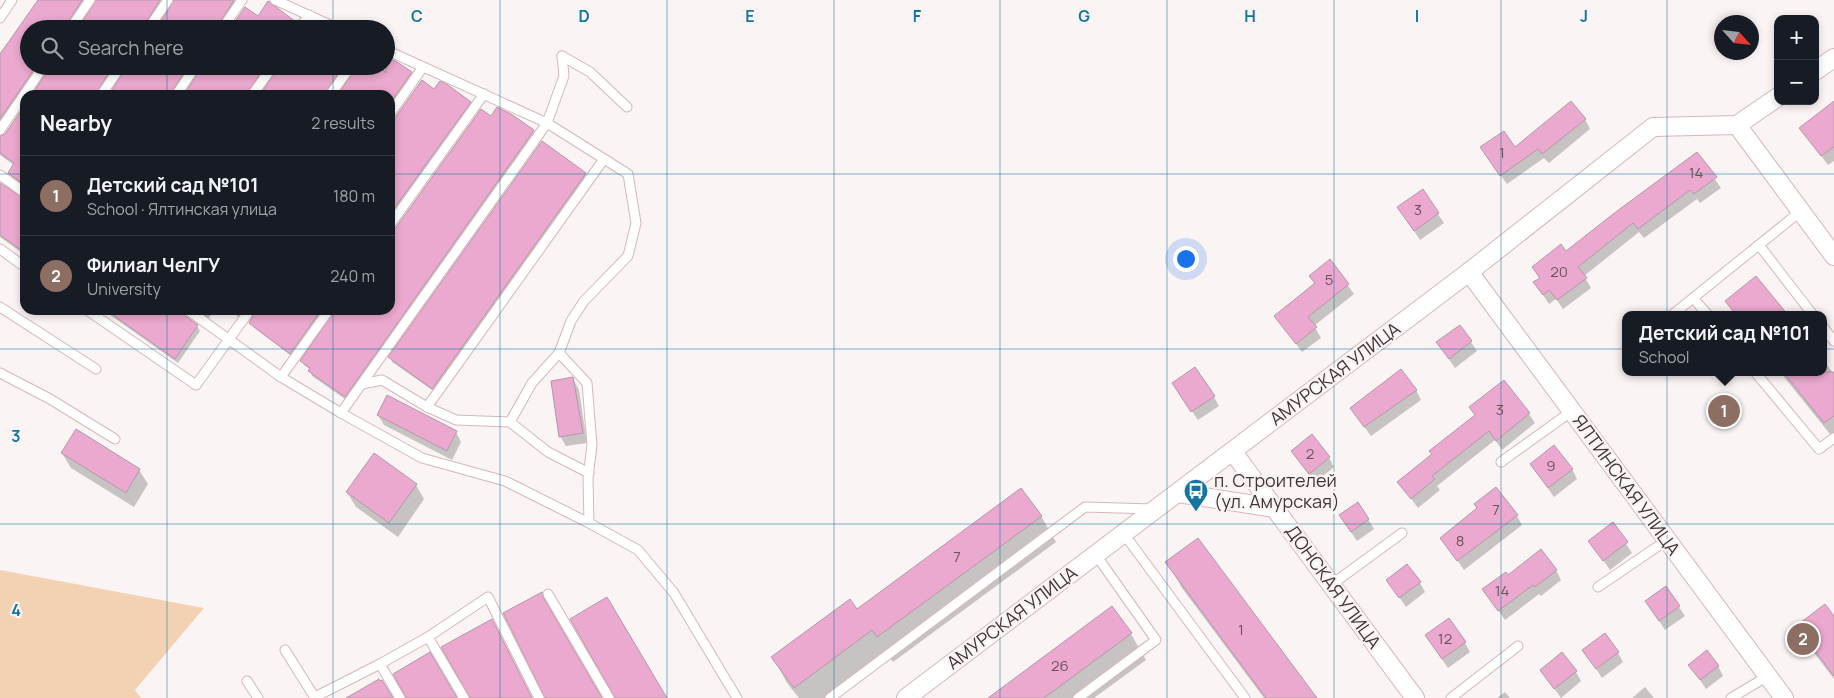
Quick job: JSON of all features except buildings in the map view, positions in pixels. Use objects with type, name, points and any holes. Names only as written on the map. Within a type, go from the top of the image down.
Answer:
[{"type":"street","points":[[1819,68],[1834,58]]},
{"type":"street","points":[[1774,100],[1737,125],[1834,256]]},
{"type":"street","name":"АМУРСКАЯ УЛИЦА","points":[[906,698],[1469,272],[1652,127],[1737,125]]},
{"type":"street","name":"ЯЛТИНСКАЯ УЛИЦА","points":[[1469,272],[1784,698]]},
{"type":"street","name":"ДОНСКАЯ УЛИЦА","points":[[1233,452],[1414,698]]},
{"type":"street","points":[[1178,493],[1275,508]]},
{"type":"lane","points":[[0,18],[12,0]]},
{"type":"lane","points":[[76,20],[90,0]]},
{"type":"lane","points":[[154,20],[168,0]]},
{"type":"lane","points":[[228,20],[242,0]]},
{"type":"lane","points":[[275,0],[320,20]]},
{"type":"lane","points":[[306,20],[309,15]]},
{"type":"lane","points":[[395,54],[547,123],[628,174],[636,223],[628,256],[584,301],[571,321],[559,353],[532,384],[510,422]]},
{"type":"lane","points":[[341,413],[547,123],[564,76],[562,56],[590,72],[627,107]]},
{"type":"lane","points":[[395,107],[423,67]]},
{"type":"lane","points":[[28,90],[38,75]]},
{"type":"lane","points":[[104,90],[115,75]]},
{"type":"lane","points":[[179,90],[190,75]]},
{"type":"lane","points":[[255,90],[266,75]]},
{"type":"lane","points":[[334,90],[344,75]]},
{"type":"lane","points":[[395,218],[484,94]]},
{"type":"lane","points":[[0,130],[20,101]]},
{"type":"lane","points":[[427,407],[604,159]]},
{"type":"lane","points":[[0,175],[20,189]]},
{"type":"lane","points":[[1677,311],[1801,211]]},
{"type":"lane","points":[[1758,245],[1810,311]]},
{"type":"lane","points":[[0,249],[20,263]]},
{"type":"lane","points":[[1693,298],[1704,311]]},
{"type":"lane","points":[[0,307],[96,369]]},
{"type":"lane","points":[[94,315],[196,385],[246,315]]},
{"type":"lane","points":[[195,315],[281,377],[422,458],[505,481],[638,550],[674,593],[737,698]]},
{"type":"lane","points":[[281,377],[325,315]]},
{"type":"lane","points":[[559,353],[588,383],[592,445],[589,473],[589,523]]},
{"type":"lane","points":[[0,373],[115,439]]},
{"type":"lane","points":[[1758,376],[1819,449],[1834,438]]},
{"type":"lane","points":[[362,384],[382,380],[427,407],[456,420],[510,422],[548,452],[589,473]]},
{"type":"lane","points":[[1502,462],[1572,411]]},
{"type":"lane","points":[[830,698],[1085,507],[1157,509]]},
{"type":"lane","points":[[1331,585],[1402,533]]},
{"type":"lane","points":[[1124,534],[1245,698]]},
{"type":"lane","points":[[1598,587],[1667,540]]},
{"type":"lane","points":[[1078,698],[1156,640],[1096,555]]},
{"type":"lane","points":[[548,594],[609,698]]},
{"type":"lane","points":[[285,650],[315,698],[428,637],[488,597],[539,698]]},
{"type":"lane","points":[[428,637],[464,698]]},
{"type":"lane","points":[[1451,698],[1518,646]]},
{"type":"lane","points":[[380,664],[400,698]]},
{"type":"lane","points":[[1731,698],[1768,676]]},
{"type":"lane","points":[[247,680],[258,698]]},
{"type":"shaded area","points":[[0,570],[204,608],[135,690],[141,698],[0,698]]},
{"type":"place","name":"Детский сад №101","points":[[1724,411]]},
{"type":"place","name":"п. Строителей (ул. Амурская)","points":[[1196,512]]},
{"type":"place","name":"Филиал ЧелГУ","points":[[1803,639]]}]
